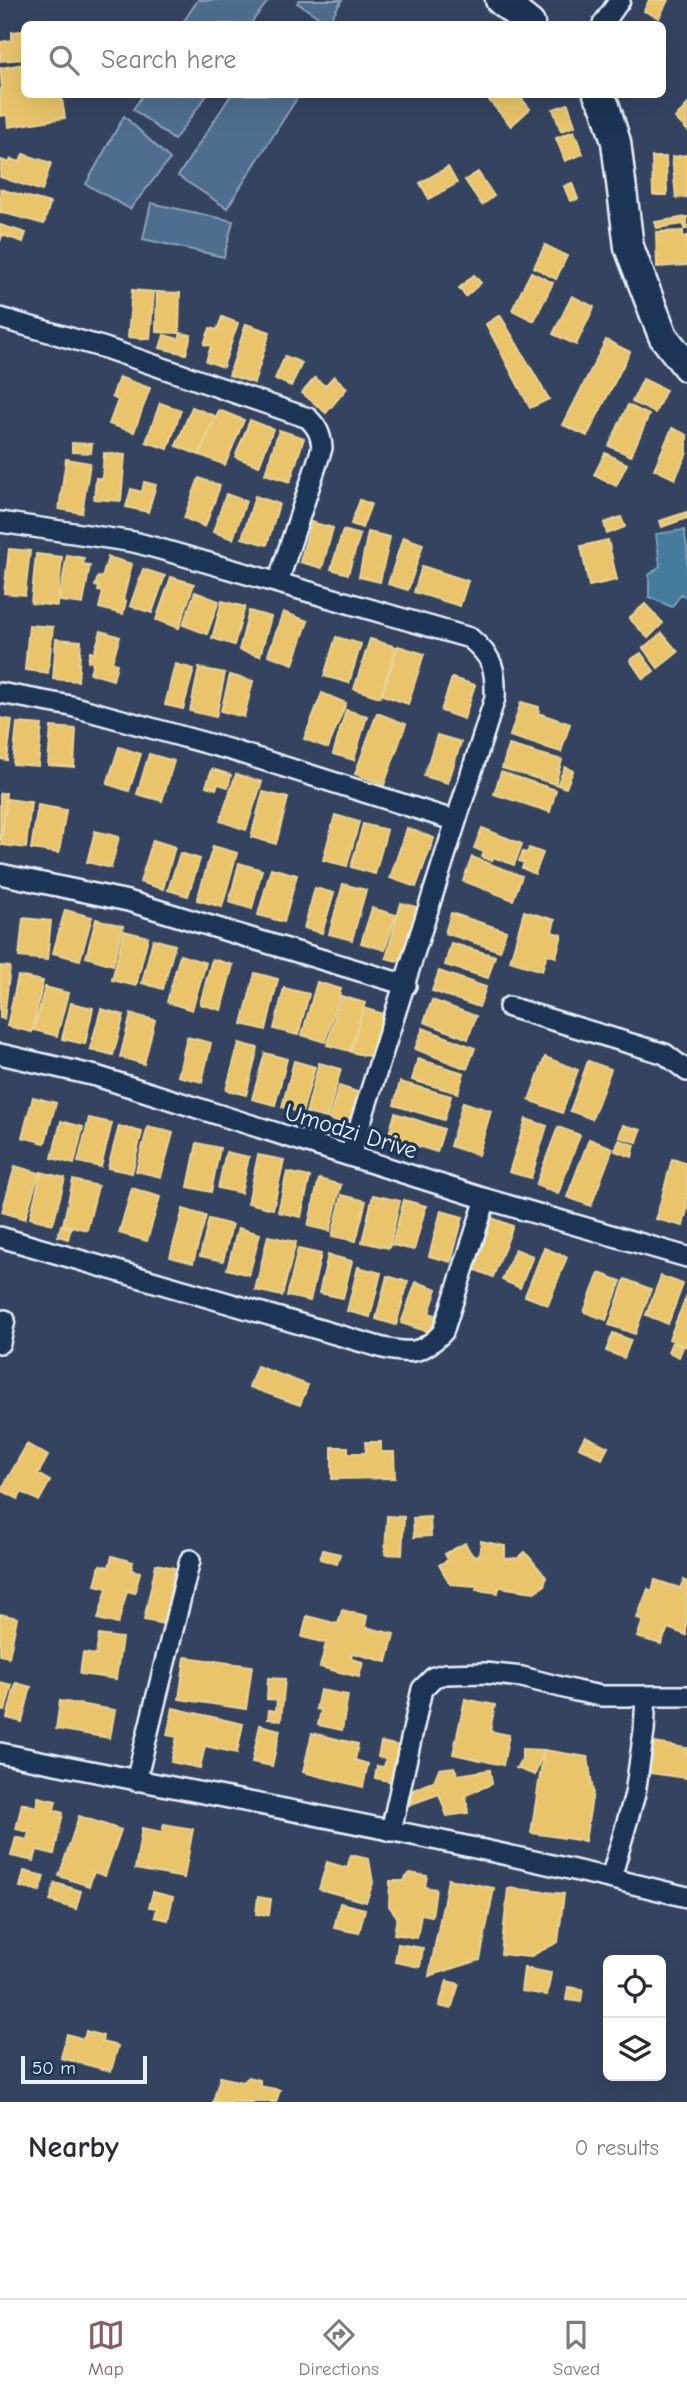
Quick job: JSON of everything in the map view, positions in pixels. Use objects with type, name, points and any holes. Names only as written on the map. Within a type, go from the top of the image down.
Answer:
[{"type":"street","points":[[500,0],[526,21]]},
{"type":"street","points":[[605,21],[620,0]]},
{"type":"street","points":[[600,98],[616,142],[629,247],[659,328],[687,367]]},
{"type":"street","points":[[0,318],[105,348],[308,418],[316,426],[322,448],[278,582]]},
{"type":"street","points":[[0,522],[134,542],[278,582],[470,638],[484,649],[492,662],[496,676],[495,698],[350,1156]]},
{"type":"street","points":[[0,693],[72,706],[231,750],[456,821]]},
{"type":"street","points":[[0,874],[128,901],[405,985]]},
{"type":"street","points":[[509,1007],[665,1054],[687,1071]]},
{"type":"street","name":"Umodzi Drive","points":[[0,1054],[96,1076],[486,1199],[687,1257]]},
{"type":"street","points":[[0,1237],[383,1348],[402,1352],[417,1351],[429,1348],[443,1332],[486,1199]]},
{"type":"street","points":[[0,1343],[5,1320]]},
{"type":"street","points":[[136,1781],[190,1560]]},
{"type":"street","points":[[391,1831],[422,1689],[434,1677],[444,1674],[485,1673],[522,1677],[601,1696],[687,1696]]},
{"type":"street","points":[[611,1878],[635,1794],[646,1696]]},
{"type":"street","points":[[0,1753],[391,1831],[687,1897]]},
{"type":"water","points":[[198,0],[269,0],[252,21],[184,21]]},
{"type":"water","points":[[299,0],[342,0],[329,21],[325,21],[297,3]]},
{"type":"water","points":[[141,98],[205,98],[174,140],[133,109]]},
{"type":"water","points":[[229,98],[297,98],[227,208],[178,176]]},
{"type":"water","points":[[124,116],[170,159],[130,209],[86,184]]},
{"type":"water","points":[[151,203],[233,221],[224,257],[143,239]]},
{"type":"building: Homes","points":[[649,0],[668,0],[659,18],[644,11]]},
{"type":"building: Homes","points":[[21,31],[21,59],[0,61],[0,42],[12,40],[12,32]]},
{"type":"building: Homes","points":[[21,64],[21,98],[62,98],[65,118],[8,127],[7,115],[0,116],[0,68]]},
{"type":"building: Homes","points":[[521,98],[530,109],[511,126],[488,99]]},
{"type":"building: Homes","points":[[568,104],[575,126],[561,131],[553,109]]},
{"type":"building: Homes","points":[[687,105],[687,130],[675,118]]},
{"type":"building: Homes","points":[[574,131],[583,154],[565,161],[556,138]]},
{"type":"building: Homes","points":[[23,154],[51,163],[42,191],[0,177],[1,160],[9,163],[11,159],[20,162]]},
{"type":"building: Homes","points":[[687,155],[687,197],[676,198],[672,157]]},
{"type":"building: Homes","points":[[652,157],[666,157],[667,195],[653,195]]},
{"type":"building: Homes","points":[[448,167],[457,183],[429,199],[420,183]]},
{"type":"building: Homes","points":[[478,172],[494,196],[482,205],[465,180]]},
{"type":"building: Homes","points":[[572,183],[578,199],[570,201],[564,186]]},
{"type":"building: Homes","points":[[0,189],[50,203],[44,224],[0,212]]},
{"type":"building: Homes","points":[[687,217],[687,229],[684,229],[684,224],[656,228],[655,222]]},
{"type":"building: Homes","points":[[0,225],[26,233],[23,242],[2,235],[0,242]]},
{"type":"building: Homes","points":[[683,231],[683,237],[687,236],[687,265],[657,267],[656,232]]},
{"type":"building: Homes","points":[[545,245],[567,256],[556,279],[534,267]]},
{"type":"building: Homes","points":[[531,272],[553,283],[534,321],[512,310]]},
{"type":"building: Homes","points":[[474,275],[481,283],[466,296],[459,288]]},
{"type":"building: Homes","points":[[132,290],[154,292],[150,339],[128,337]]},
{"type":"building: Homes","points":[[157,292],[180,293],[179,333],[156,332]]},
{"type":"building: Homes","points":[[572,296],[594,307],[576,345],[553,334]]},
{"type":"building: Homes","points":[[500,315],[549,399],[530,408],[486,324]]},
{"type":"building: Homes","points":[[222,317],[238,323],[223,367],[206,361],[211,346],[204,344],[210,328],[217,330]]},
{"type":"building: Homes","points":[[246,324],[270,332],[254,383],[229,375]]},
{"type":"building: Homes","points":[[181,333],[191,335],[186,354],[160,348],[164,335],[179,339]]},
{"type":"building: Homes","points":[[606,340],[630,352],[587,436],[563,425]]},
{"type":"building: Homes","points":[[285,356],[302,363],[291,386],[275,379]]},
{"type":"building: Homes","points":[[334,376],[347,388],[326,413],[302,393],[315,378],[325,386]]},
{"type":"building: Homes","points":[[119,377],[150,388],[134,432],[109,424],[118,400],[112,397]]},
{"type":"building: Homes","points":[[643,379],[666,390],[655,413],[632,402]]},
{"type":"building: Homes","points":[[160,403],[181,410],[168,449],[146,442]]},
{"type":"building: Homes","points":[[628,405],[649,415],[631,456],[609,446]]},
{"type":"building: Homes","points":[[192,407],[215,416],[199,455],[176,446]]},
{"type":"building: Homes","points":[[219,410],[244,420],[225,465],[200,455]]},
{"type":"building: Homes","points":[[250,420],[273,429],[259,466],[235,457]]},
{"type":"building: Homes","points":[[672,428],[687,435],[687,453],[675,479],[654,469]]},
{"type":"building: Homes","points":[[279,430],[304,438],[290,482],[265,474]]},
{"type":"building: Homes","points":[[72,443],[92,444],[91,453],[72,452]]},
{"type":"building: Homes","points":[[104,453],[125,455],[121,501],[94,499],[96,478],[102,479]]},
{"type":"building: Homes","points":[[605,453],[627,464],[616,486],[594,475]]},
{"type":"building: Homes","points":[[66,459],[90,463],[82,513],[59,509]]},
{"type":"building: Homes","points":[[199,478],[220,486],[205,527],[184,518]]},
{"type":"building: Homes","points":[[144,482],[156,485],[148,512],[126,507],[131,489],[142,492]]},
{"type":"building: Homes","points":[[226,494],[246,501],[233,539],[213,532]]},
{"type":"building: Homes","points":[[255,496],[279,504],[267,545],[242,538]]},
{"type":"building: Homes","points":[[360,500],[371,504],[362,528],[351,524]]},
{"type":"building: Homes","points":[[687,512],[687,518],[662,527],[660,521]]},
{"type":"building: Homes","points":[[621,517],[625,527],[607,534],[604,523]]},
{"type":"building: Homes","points":[[311,522],[333,528],[322,568],[300,562]]},
{"type":"building: Homes","points":[[343,530],[360,535],[348,574],[331,569]]},
{"type":"building: Homes","points":[[368,532],[390,537],[380,582],[359,577]]},
{"type":"building: Homes","points":[[403,537],[423,544],[408,590],[388,584]]},
{"type":"building: Homes","points":[[608,540],[617,580],[589,586],[581,546]]},
{"type":"building: Homes","points":[[9,549],[30,551],[25,595],[4,593]]},
{"type":"building: Homes","points":[[36,554],[62,557],[57,606],[31,603]]},
{"type":"building: Homes","points":[[67,555],[84,558],[83,564],[90,565],[83,604],[59,601]]},
{"type":"building: Homes","points":[[108,557],[132,564],[123,600],[126,601],[123,614],[99,608],[103,592],[98,591],[99,587],[95,586],[98,577],[102,578]]},
{"type":"building: Homes","points":[[422,566],[468,581],[460,606],[414,592]]},
{"type":"building: Homes","points":[[143,569],[165,576],[152,613],[130,606]]},
{"type":"building: Homes","points":[[171,577],[194,584],[179,628],[156,620]]},
{"type":"building: Homes","points":[[195,592],[219,601],[207,634],[183,625]]},
{"type":"building: Homes","points":[[222,601],[245,607],[234,645],[212,638]]},
{"type":"building: Homes","points":[[645,604],[663,623],[648,638],[629,618]]},
{"type":"building: Homes","points":[[249,611],[271,617],[260,656],[239,650]]},
{"type":"building: Homes","points":[[283,612],[308,621],[293,664],[268,655]]},
{"type":"building: Homes","points":[[29,625],[53,627],[48,673],[25,670]]},
{"type":"building: Homes","points":[[101,631],[120,637],[112,662],[117,664],[113,680],[90,673],[93,662],[88,661],[90,652],[94,653]]},
{"type":"building: Homes","points":[[662,633],[678,652],[658,668],[643,648]]},
{"type":"building: Homes","points":[[336,637],[361,644],[349,683],[324,676]]},
{"type":"building: Homes","points":[[56,639],[81,641],[78,681],[53,679]]},
{"type":"building: Homes","points":[[370,639],[396,647],[380,697],[354,689]]},
{"type":"building: Homes","points":[[398,646],[424,654],[408,704],[382,695]]},
{"type":"building: Homes","points":[[641,653],[654,671],[643,679],[630,660]]},
{"type":"building: Homes","points":[[175,664],[194,669],[183,709],[165,705]]},
{"type":"building: Homes","points":[[199,668],[225,673],[216,717],[190,711]]},
{"type":"building: Homes","points":[[230,675],[253,681],[244,717],[221,711]]},
{"type":"building: Homes","points":[[452,678],[475,685],[464,719],[441,711]]},
{"type":"building: Homes","points":[[322,693],[346,703],[328,748],[304,739]]},
{"type":"building: Homes","points":[[521,702],[539,707],[538,713],[570,724],[561,752],[510,736]]},
{"type":"building: Homes","points":[[346,710],[367,716],[354,760],[333,754]]},
{"type":"building: Homes","points":[[377,713],[406,724],[384,785],[355,774]]},
{"type":"building: Homes","points":[[0,718],[12,720],[7,760],[0,759]]},
{"type":"building: Homes","points":[[17,723],[42,725],[38,766],[13,764]]},
{"type":"building: Homes","points":[[51,727],[76,729],[74,767],[48,765]]},
{"type":"building: Homes","points":[[437,735],[461,742],[448,783],[424,776]]},
{"type":"building: Homes","points":[[509,745],[562,760],[555,784],[502,768]]},
{"type":"building: Homes","points":[[119,747],[141,754],[129,791],[107,784]]},
{"type":"building: Homes","points":[[149,754],[174,761],[162,801],[137,794]]},
{"type":"building: Homes","points":[[565,767],[573,771],[566,788],[557,785]]},
{"type":"building: Homes","points":[[212,769],[231,775],[228,787],[218,784],[216,789],[206,786]]},
{"type":"building: Homes","points":[[501,772],[556,790],[550,812],[494,794]]},
{"type":"building: Homes","points":[[236,774],[262,782],[246,830],[220,821]]},
{"type":"building: Homes","points":[[263,792],[288,798],[276,844],[251,837]]},
{"type":"building: Homes","points":[[0,793],[6,793],[1,840],[0,840]]},
{"type":"building: Homes","points":[[7,799],[31,802],[26,848],[1,845]]},
{"type":"building: Homes","points":[[38,805],[66,810],[59,853],[31,849]]},
{"type":"building: Homes","points":[[335,815],[359,822],[347,866],[323,860]]},
{"type":"building: Homes","points":[[363,824],[387,830],[375,874],[351,867]]},
{"type":"building: Homes","points":[[407,828],[434,838],[416,887],[390,878]]},
{"type":"building: Homes","points":[[482,828],[522,844],[514,865],[493,857],[492,861],[482,857],[484,852],[474,848]]},
{"type":"building: Homes","points":[[95,831],[119,837],[111,868],[87,862]]},
{"type":"building: Homes","points":[[153,840],[175,847],[163,889],[140,882]]},
{"type":"building: Homes","points":[[213,846],[237,853],[222,907],[197,900]]},
{"type":"building: Homes","points":[[529,848],[543,853],[535,874],[522,868],[524,863],[519,861],[523,852],[527,853]]},
{"type":"building: Homes","points":[[180,853],[200,859],[188,896],[168,890]]},
{"type":"building: Homes","points":[[472,857],[522,876],[513,900],[463,881]]},
{"type":"building: Homes","points":[[239,863],[262,870],[252,909],[229,902]]},
{"type":"building: Homes","points":[[271,868],[297,875],[284,922],[258,915]]},
{"type":"building: Homes","points":[[343,884],[366,890],[352,940],[329,934]]},
{"type":"building: Homes","points":[[315,888],[334,893],[322,933],[304,928]]},
{"type":"building: Homes","points":[[401,903],[424,909],[409,964],[386,958]]},
{"type":"building: Homes","points":[[372,908],[396,915],[385,950],[361,943]]},
{"type":"building: Homes","points":[[65,910],[92,917],[80,960],[53,953]]},
{"type":"building: Homes","points":[[524,911],[555,920],[552,932],[562,935],[556,957],[547,954],[542,971],[510,961]]},
{"type":"building: Homes","points":[[451,913],[506,931],[500,951],[445,933]]},
{"type":"building: Homes","points":[[23,918],[51,921],[47,960],[19,957]]},
{"type":"building: Homes","points":[[96,919],[123,926],[113,965],[86,957]]},
{"type":"building: Homes","points":[[124,931],[148,937],[136,986],[112,980]]},
{"type":"building: Homes","points":[[153,939],[175,945],[163,989],[142,983]]},
{"type":"building: Homes","points":[[451,943],[495,956],[488,978],[445,965]]},
{"type":"building: Homes","points":[[180,955],[206,963],[192,1010],[167,1002]]},
{"type":"building: Homes","points":[[212,959],[233,965],[221,1010],[200,1004]]},
{"type":"building: Homes","points":[[0,966],[10,967],[4,1019],[0,1018]]},
{"type":"building: Homes","points":[[439,971],[486,987],[479,1007],[432,991]]},
{"type":"building: Homes","points":[[255,973],[278,979],[266,1030],[242,1024]]},
{"type":"building: Homes","points":[[18,976],[43,981],[32,1032],[7,1026]]},
{"type":"building: Homes","points":[[317,982],[341,989],[325,1042],[302,1035]]},
{"type":"building: Homes","points":[[45,987],[68,993],[57,1036],[34,1030]]},
{"type":"building: Homes","points":[[284,988],[309,994],[298,1035],[274,1029]]},
{"type":"building: Homes","points":[[341,996],[365,1003],[350,1051],[327,1045]]},
{"type":"building: Homes","points":[[432,1000],[476,1016],[468,1039],[424,1022]]},
{"type":"building: Homes","points":[[71,1003],[93,1008],[85,1044],[62,1039]]},
{"type":"building: Homes","points":[[363,1008],[387,1015],[376,1058],[351,1052]]},
{"type":"building: Homes","points":[[101,1009],[124,1015],[113,1055],[90,1049]]},
{"type":"building: Homes","points":[[131,1014],[155,1020],[144,1064],[120,1057]]},
{"type":"building: Homes","points":[[423,1028],[475,1048],[467,1069],[415,1049]]},
{"type":"building: Homes","points":[[187,1037],[211,1043],[202,1082],[178,1076]]},
{"type":"building: Homes","points":[[239,1043],[258,1048],[246,1095],[226,1090]]},
{"type":"building: Homes","points":[[265,1053],[287,1059],[275,1105],[252,1099]]},
{"type":"building: Homes","points":[[545,1057],[578,1070],[562,1113],[529,1100]]},
{"type":"building: Homes","points":[[418,1059],[464,1073],[458,1093],[412,1080]]},
{"type":"building: Homes","points":[[294,1061],[315,1067],[302,1113],[282,1107]]},
{"type":"building: Homes","points":[[588,1061],[611,1069],[592,1119],[570,1111]]},
{"type":"building: Homes","points":[[319,1063],[341,1069],[327,1118],[306,1113]]},
{"type":"building: Homes","points":[[400,1082],[451,1096],[444,1120],[394,1105]]},
{"type":"building: Homes","points":[[339,1086],[360,1093],[350,1126],[329,1119]]},
{"type":"building: Homes","points":[[33,1097],[56,1103],[45,1143],[22,1137]]},
{"type":"building: Homes","points":[[463,1102],[491,1111],[478,1155],[450,1146]]},
{"type":"building: Homes","points":[[395,1113],[444,1129],[437,1152],[388,1137]]},
{"type":"building: Homes","points":[[89,1118],[112,1123],[101,1167],[78,1162]]},
{"type":"building: Homes","points":[[526,1119],[547,1126],[531,1178],[509,1172]]},
{"type":"building: Homes","points":[[61,1121],[83,1127],[74,1164],[52,1158]]},
{"type":"building: Homes","points":[[623,1125],[641,1130],[637,1142],[619,1137]]},
{"type":"building: Homes","points":[[119,1126],[142,1132],[132,1173],[108,1168]]},
{"type":"building: Homes","points":[[148,1126],[173,1133],[161,1177],[136,1171]]},
{"type":"building: Homes","points":[[558,1127],[580,1135],[558,1194],[536,1185]]},
{"type":"building: Homes","points":[[589,1139],[613,1148],[591,1206],[567,1197]]},
{"type":"building: Homes","points":[[619,1140],[635,1145],[632,1157],[615,1151]]},
{"type":"building: Homes","points":[[197,1143],[220,1148],[211,1192],[188,1187]]},
{"type":"building: Homes","points":[[226,1152],[249,1157],[241,1193],[218,1188]]},
{"type":"building: Homes","points":[[258,1155],[284,1160],[273,1209],[248,1203]]},
{"type":"building: Homes","points":[[672,1159],[687,1163],[687,1210],[683,1226],[656,1219]]},
{"type":"building: Homes","points":[[15,1166],[39,1173],[25,1219],[2,1212]]},
{"type":"building: Homes","points":[[41,1172],[65,1178],[53,1224],[30,1218]]},
{"type":"building: Homes","points":[[287,1172],[310,1177],[301,1217],[278,1212]]},
{"type":"building: Homes","points":[[319,1179],[341,1185],[330,1231],[308,1226]]},
{"type":"building: Homes","points":[[73,1180],[98,1186],[87,1230],[63,1224]]},
{"type":"building: Homes","points":[[132,1188],[160,1197],[147,1241],[119,1233]]},
{"type":"building: Homes","points":[[342,1195],[366,1201],[356,1241],[332,1236]]},
{"type":"building: Homes","points":[[373,1195],[400,1201],[389,1248],[362,1242]]},
{"type":"building: Homes","points":[[404,1200],[426,1206],[414,1250],[392,1245]]},
{"type":"building: Homes","points":[[183,1209],[206,1216],[193,1263],[170,1257]]},
{"type":"building: Homes","points":[[441,1211],[463,1217],[451,1262],[429,1256]]},
{"type":"building: Homes","points":[[492,1218],[513,1226],[493,1277],[473,1269]]},
{"type":"building: Homes","points":[[209,1219],[232,1225],[223,1261],[200,1256]]},
{"type":"building: Homes","points":[[61,1225],[71,1228],[68,1239],[58,1236]]},
{"type":"building: Homes","points":[[238,1228],[260,1234],[249,1275],[227,1269]]},
{"type":"building: Homes","points":[[268,1236],[296,1242],[282,1296],[255,1290]]},
{"type":"building: Homes","points":[[544,1248],[567,1257],[548,1305],[525,1296]]},
{"type":"building: Homes","points":[[298,1249],[321,1254],[310,1301],[287,1296]]},
{"type":"building: Homes","points":[[515,1249],[533,1256],[520,1288],[502,1280]]},
{"type":"building: Homes","points":[[328,1255],[352,1261],[343,1298],[319,1293]]},
{"type":"building: Homes","points":[[358,1267],[381,1273],[370,1317],[347,1311]]},
{"type":"building: Homes","points":[[599,1273],[621,1281],[606,1320],[584,1312]]},
{"type":"building: Homes","points":[[387,1276],[408,1282],[396,1325],[376,1319]]},
{"type":"building: Homes","points":[[661,1276],[683,1284],[668,1324],[646,1315]]},
{"type":"building: Homes","points":[[625,1279],[651,1289],[635,1334],[609,1325]]},
{"type":"building: Homes","points":[[416,1282],[437,1289],[429,1313],[438,1316],[432,1333],[401,1323]]},
{"type":"building: Homes","points":[[687,1295],[687,1347],[669,1339]]},
{"type":"building: Homes","points":[[613,1333],[631,1340],[624,1358],[606,1351]]},
{"type":"building: Homes","points":[[672,1342],[683,1347],[679,1357],[668,1352]]},
{"type":"building: Homes","points":[[257,1366],[308,1385],[300,1405],[249,1387]]},
{"type":"building: Homes","points":[[585,1436],[608,1447],[602,1459],[579,1447]]},
{"type":"building: Homes","points":[[365,1442],[381,1442],[381,1452],[394,1452],[395,1478],[332,1479],[332,1447],[348,1447],[348,1453],[366,1453]]},
{"type":"building: Homes","points":[[27,1444],[48,1456],[38,1474],[50,1481],[39,1501],[22,1492],[18,1499],[1,1490]]},
{"type":"building: Homes","points":[[387,1516],[404,1517],[402,1555],[385,1554]]},
{"type":"building: Homes","points":[[430,1517],[431,1536],[414,1537],[413,1518]]},
{"type":"building: Homes","points":[[481,1541],[505,1546],[505,1559],[518,1558],[525,1552],[546,1577],[544,1586],[534,1592],[499,1587],[498,1593],[476,1590],[477,1586],[450,1584],[439,1565],[448,1560],[445,1554],[465,1543],[472,1555],[479,1556]]},
{"type":"building: Homes","points":[[323,1550],[340,1554],[337,1564],[320,1559]]},
{"type":"building: Homes","points":[[112,1556],[133,1562],[131,1570],[140,1572],[135,1593],[127,1591],[118,1624],[98,1619],[107,1588],[95,1585],[100,1565],[109,1567]]},
{"type":"building: Homes","points":[[156,1564],[175,1568],[164,1624],[144,1620]]},
{"type":"building: Homes","points":[[655,1580],[680,1588],[684,1580],[687,1582],[686,1635],[668,1628],[661,1644],[637,1637],[643,1620],[637,1618],[648,1589],[652,1591]]},
{"type":"building: Homes","points":[[342,1610],[367,1616],[365,1627],[394,1634],[387,1662],[352,1653],[351,1659],[363,1662],[359,1677],[320,1667],[326,1643],[302,1637],[307,1616],[338,1624]]},
{"type":"building: Homes","points":[[0,1614],[17,1618],[9,1657],[0,1655]]},
{"type":"building: Homes","points":[[99,1635],[122,1638],[116,1679],[80,1674],[83,1653],[96,1655]]},
{"type":"building: Homes","points":[[185,1657],[252,1666],[246,1709],[179,1699]]},
{"type":"building: Homes","points":[[268,1678],[285,1679],[281,1720],[268,1719],[269,1710],[276,1711],[277,1700],[267,1699]]},
{"type":"building: Homes","points":[[0,1682],[12,1685],[5,1711],[0,1710]]},
{"type":"building: Homes","points":[[16,1683],[31,1687],[22,1722],[7,1718]]},
{"type":"building: Homes","points":[[320,1690],[348,1695],[342,1730],[318,1725],[321,1710],[316,1709]]},
{"type":"building: Homes","points":[[465,1699],[495,1705],[490,1731],[509,1735],[503,1765],[453,1754]]},
{"type":"building: Homes","points":[[60,1701],[115,1710],[110,1738],[56,1729]]},
{"type":"building: Homes","points":[[173,1708],[243,1724],[237,1753],[205,1746],[200,1768],[171,1762],[177,1737],[167,1735]]},
{"type":"building: Homes","points":[[260,1725],[280,1730],[272,1766],[252,1762]]},
{"type":"building: Homes","points":[[312,1733],[358,1744],[355,1760],[368,1764],[363,1787],[303,1772]]},
{"type":"building: Homes","points":[[381,1742],[401,1746],[393,1782],[375,1778],[377,1766],[384,1767],[386,1759],[378,1757]]},
{"type":"building: Homes","points":[[654,1743],[687,1748],[687,1778],[649,1773]]},
{"type":"building: Homes","points":[[522,1749],[544,1750],[535,1775],[516,1768],[522,1759]]},
{"type":"building: Homes","points":[[544,1750],[588,1757],[593,1792],[585,1841],[531,1833]]},
{"type":"building: Homes","points":[[454,1767],[458,1775],[490,1770],[492,1784],[466,1795],[468,1813],[447,1816],[439,1794],[409,1805],[413,1790],[434,1781],[439,1769]]},
{"type":"building: Homes","points":[[38,1797],[56,1801],[54,1810],[63,1813],[54,1854],[37,1850],[34,1861],[11,1856],[16,1837],[27,1840],[29,1832],[16,1829],[22,1803],[36,1807]]},
{"type":"building: Homes","points":[[79,1816],[121,1830],[105,1876],[94,1872],[89,1886],[59,1876]]},
{"type":"building: Homes","points":[[164,1824],[193,1829],[184,1878],[135,1869],[142,1828],[162,1832]]},
{"type":"building: Homes","points":[[351,1855],[369,1859],[373,1883],[366,1902],[319,1889],[327,1862],[347,1868]]},
{"type":"building: Homes","points":[[24,1871],[44,1876],[40,1891],[20,1887]]},
{"type":"building: Homes","points":[[410,1873],[427,1876],[425,1887],[436,1889],[432,1916],[421,1914],[417,1938],[394,1934],[397,1917],[389,1906],[390,1881],[403,1881]]},
{"type":"building: Homes","points":[[448,1879],[494,1888],[480,1960],[429,1976]]},
{"type":"building: Homes","points":[[55,1883],[81,1891],[76,1909],[50,1901]]},
{"type":"building: Homes","points":[[508,1888],[564,1894],[558,1942],[529,1957],[501,1954]]},
{"type":"building: Homes","points":[[153,1892],[173,1897],[168,1920],[155,1917],[157,1908],[149,1907]]},
{"type":"building: Homes","points":[[258,1897],[271,1899],[269,1915],[256,1914]]},
{"type":"building: Homes","points":[[340,1903],[365,1909],[359,1933],[334,1928]]},
{"type":"building: Homes","points":[[398,1944],[423,1948],[420,1967],[395,1962]]},
{"type":"building: Homes","points":[[524,1968],[551,1973],[547,1995],[521,1991]]},
{"type":"building: Homes","points":[[447,1981],[459,1984],[451,2009],[439,2006]]},
{"type":"building: Homes","points":[[568,1987],[583,1989],[581,2002],[566,2000]]},
{"type":"building: Homes","points":[[86,2031],[103,2036],[102,2042],[118,2046],[111,2071],[61,2058],[67,2034],[84,2039]]},
{"type":"building: Homes","points":[[220,2077],[243,2082],[249,2077],[260,2080],[260,2086],[280,2090],[276,2102],[213,2102]]},
{"type":"building: Public","points":[[684,530],[687,547],[687,597],[681,594],[672,607],[649,597],[649,575],[660,566],[656,534]]}]
